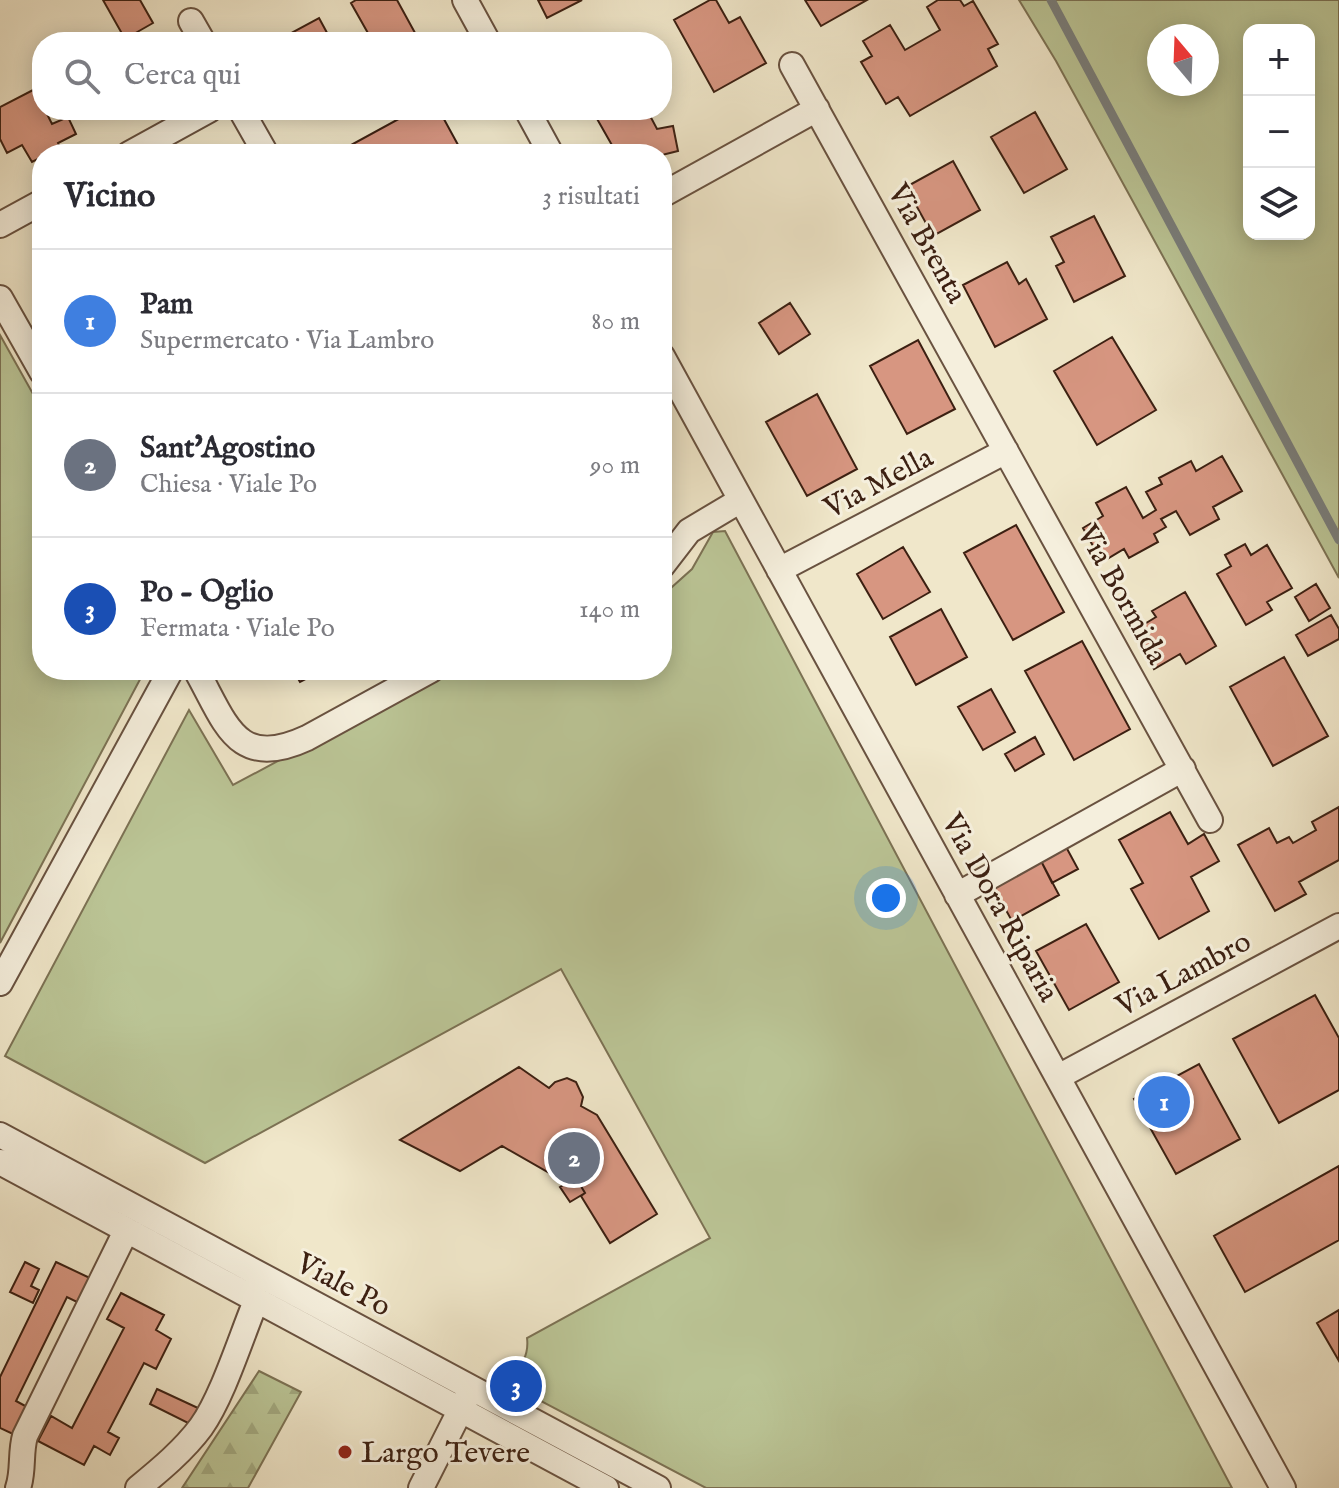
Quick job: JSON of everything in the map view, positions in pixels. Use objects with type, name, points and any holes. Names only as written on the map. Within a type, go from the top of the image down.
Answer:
[{"type":"street","points":[[465,0],[483,32]]},
{"type":"street","name":"Via Brenta","points":[[792,65],[1006,451]]},
{"type":"street","points":[[672,189],[817,109]]},
{"type":"street","points":[[147,144],[191,120]]},
{"type":"street","points":[[247,120],[260,144]]},
{"type":"street","points":[[532,120],[546,144]]},
{"type":"street","points":[[0,225],[32,207]]},
{"type":"street","points":[[0,298],[32,354]]},
{"type":"street","name":"Via Dora Riparia","points":[[672,374],[1283,1488]]},
{"type":"street","name":"Via Mella","points":[[779,570],[1006,451]]},
{"type":"street","name":"Via Bormida","points":[[1006,451],[1210,820]]},
{"type":"street","points":[[672,553],[689,531],[741,500]]},
{"type":"street","points":[[0,983],[166,680]]},
{"type":"street","points":[[202,680],[235,736],[250,747],[259,749],[292,745],[412,680]]},
{"type":"street","points":[[957,895],[1183,769]]},
{"type":"street","name":"Via Lambro","points":[[1058,1077],[1339,926]]},
{"type":"street","name":"Viale Po","points":[[0,1135],[466,1399],[606,1488]]},
{"type":"street","name":"Viale Po","points":[[0,1162],[256,1301],[658,1488]]},
{"type":"street","points":[[18,1488],[22,1477],[21,1453],[25,1436],[126,1231]]},
{"type":"street","points":[[138,1488],[185,1446],[203,1424],[256,1301]]},
{"type":"street","points":[[421,1488],[466,1399]]},
{"type":"green space","points":[[1019,0],[1339,0],[1339,578],[1056,61]]},
{"type":"green space","points":[[0,335],[32,392],[32,680],[140,680],[0,943]]},
{"type":"green space","points":[[725,531],[1232,1488],[706,1488],[507,1383],[507,1377],[517,1370],[523,1360],[527,1338],[710,1238],[561,969],[205,1163],[5,1056],[189,710],[233,785],[429,680],[672,680],[672,587],[692,569],[713,532]]},
{"type":"green space","points":[[259,1371],[301,1392],[248,1488],[182,1488]]},
{"type":"building","points":[[103,0],[140,0],[153,23],[137,32],[121,32]]},
{"type":"building","points":[[356,0],[397,0],[415,32],[367,32],[351,3]]},
{"type":"building","points":[[538,0],[582,0],[547,18]]},
{"type":"building","points":[[710,0],[716,0],[729,23],[740,17],[766,63],[714,92],[674,20]]},
{"type":"building","points":[[805,0],[867,0],[821,26]]},
{"type":"building","points":[[938,0],[960,0],[964,6],[973,1],[998,44],[988,49],[997,66],[910,116],[898,97],[886,104],[861,62],[872,56],[863,41],[890,25],[905,50],[940,30],[927,7]]},
{"type":"building","points":[[319,18],[327,32],[293,32]]},
{"type":"building","points":[[32,91],[32,120],[50,120],[52,124],[69,120],[76,134],[58,144],[32,144],[32,162],[22,145],[7,153],[0,139],[0,107]]},
{"type":"building","points":[[1035,112],[1067,169],[1024,193],[991,137]]},
{"type":"building","points":[[397,120],[444,120],[458,144],[353,144]]},
{"type":"building","points":[[598,120],[652,120],[657,129],[673,126],[678,151],[672,152],[672,144],[611,144]]},
{"type":"building","points":[[953,161],[980,210],[933,236],[906,187]]},
{"type":"building","points":[[1094,216],[1125,276],[1074,302],[1056,266],[1064,262],[1051,237]]},
{"type":"building","points":[[1007,262],[1019,284],[1026,279],[1047,319],[995,347],[963,285]]},
{"type":"building","points":[[790,303],[810,334],[779,354],[759,323]]},
{"type":"building","points":[[1112,337],[1156,410],[1097,445],[1054,371]]},
{"type":"building","points":[[918,340],[955,409],[907,434],[870,366]]},
{"type":"building","points":[[817,394],[857,469],[807,496],[766,422]]},
{"type":"building","points":[[1222,456],[1242,491],[1213,507],[1219,519],[1190,535],[1176,511],[1161,519],[1166,527],[1154,534],[1158,542],[1129,558],[1124,549],[1102,562],[1083,528],[1103,516],[1096,503],[1126,487],[1143,518],[1156,510],[1146,492],[1162,484],[1159,478],[1191,461],[1196,471]]},
{"type":"building","points":[[1016,525],[1064,612],[1013,640],[964,553]]},
{"type":"building","points":[[1245,544],[1251,555],[1267,545],[1292,588],[1267,602],[1272,610],[1246,625],[1217,574],[1231,566],[1225,555]]},
{"type":"building","points":[[903,547],[930,592],[883,619],[857,574]]},
{"type":"building","points":[[1316,584],[1330,608],[1309,621],[1295,597]]},
{"type":"building","points":[[1185,592],[1216,646],[1186,664],[1180,654],[1154,669],[1133,631],[1156,617],[1152,611]]},
{"type":"building","points":[[941,609],[967,657],[916,685],[890,637]]},
{"type":"building","points":[[1331,615],[1339,629],[1339,639],[1308,656],[1296,635]]},
{"type":"building","points":[[1082,641],[1130,729],[1074,760],[1025,671]]},
{"type":"building","points":[[1284,657],[1328,736],[1273,766],[1230,687]]},
{"type":"building","points":[[991,689],[1015,732],[983,750],[958,707]]},
{"type":"building","points":[[1035,737],[1044,754],[1015,771],[1005,754]]},
{"type":"building","points":[[1339,807],[1339,860],[1299,882],[1306,894],[1275,911],[1238,845],[1269,828],[1277,843],[1289,837],[1293,843],[1316,830],[1312,822]]},
{"type":"building","points":[[1170,812],[1188,844],[1204,834],[1219,861],[1191,877],[1209,911],[1159,939],[1131,889],[1143,883],[1119,840]]},
{"type":"building","points":[[1065,845],[1078,869],[1052,883],[1040,859]]},
{"type":"building","points":[[1040,859],[1059,895],[1012,921],[992,885]]},
{"type":"building","points":[[1086,924],[1119,982],[1069,1010],[1036,951]]},
{"type":"building","points":[[1315,995],[1339,1038],[1339,1090],[1279,1123],[1233,1039]]},
{"type":"building","points":[[1199,1064],[1240,1139],[1176,1174],[1134,1099]]},
{"type":"building","points":[[519,1067],[549,1088],[567,1078],[576,1082],[583,1097],[581,1106],[597,1115],[657,1214],[610,1243],[581,1196],[585,1193],[576,1178],[567,1183],[502,1146],[460,1171],[400,1140]]},
{"type":"building","points":[[1339,1166],[1339,1240],[1245,1292],[1214,1236]]},
{"type":"building","points":[[576,1178],[585,1193],[570,1202],[560,1187]]},
{"type":"building","points":[[25,1262],[39,1269],[31,1286],[39,1290],[33,1303],[10,1292]]},
{"type":"building","points":[[56,1262],[92,1279],[79,1303],[67,1297],[16,1401],[29,1408],[15,1435],[0,1428],[0,1377]]},
{"type":"building","points":[[121,1293],[164,1315],[156,1330],[171,1339],[156,1369],[144,1363],[108,1432],[119,1438],[110,1455],[94,1446],[84,1465],[38,1441],[51,1416],[72,1428],[124,1328],[107,1319]]},
{"type":"building","points":[[1339,1310],[1339,1361],[1317,1323]]},
{"type":"building","points":[[157,1389],[198,1408],[190,1424],[150,1404]]},
{"type":"waterway","points":[[1051,0],[1339,540]]},
{"type":"place","name":"Pam","points":[[1164,1102]]},
{"type":"place","name":"Sant'Agostino","points":[[574,1158]]},
{"type":"place","name":"Po - Oglio","points":[[516,1386]]},
{"type":"place","name":"Largo Tevere","points":[[345,1452]]}]
